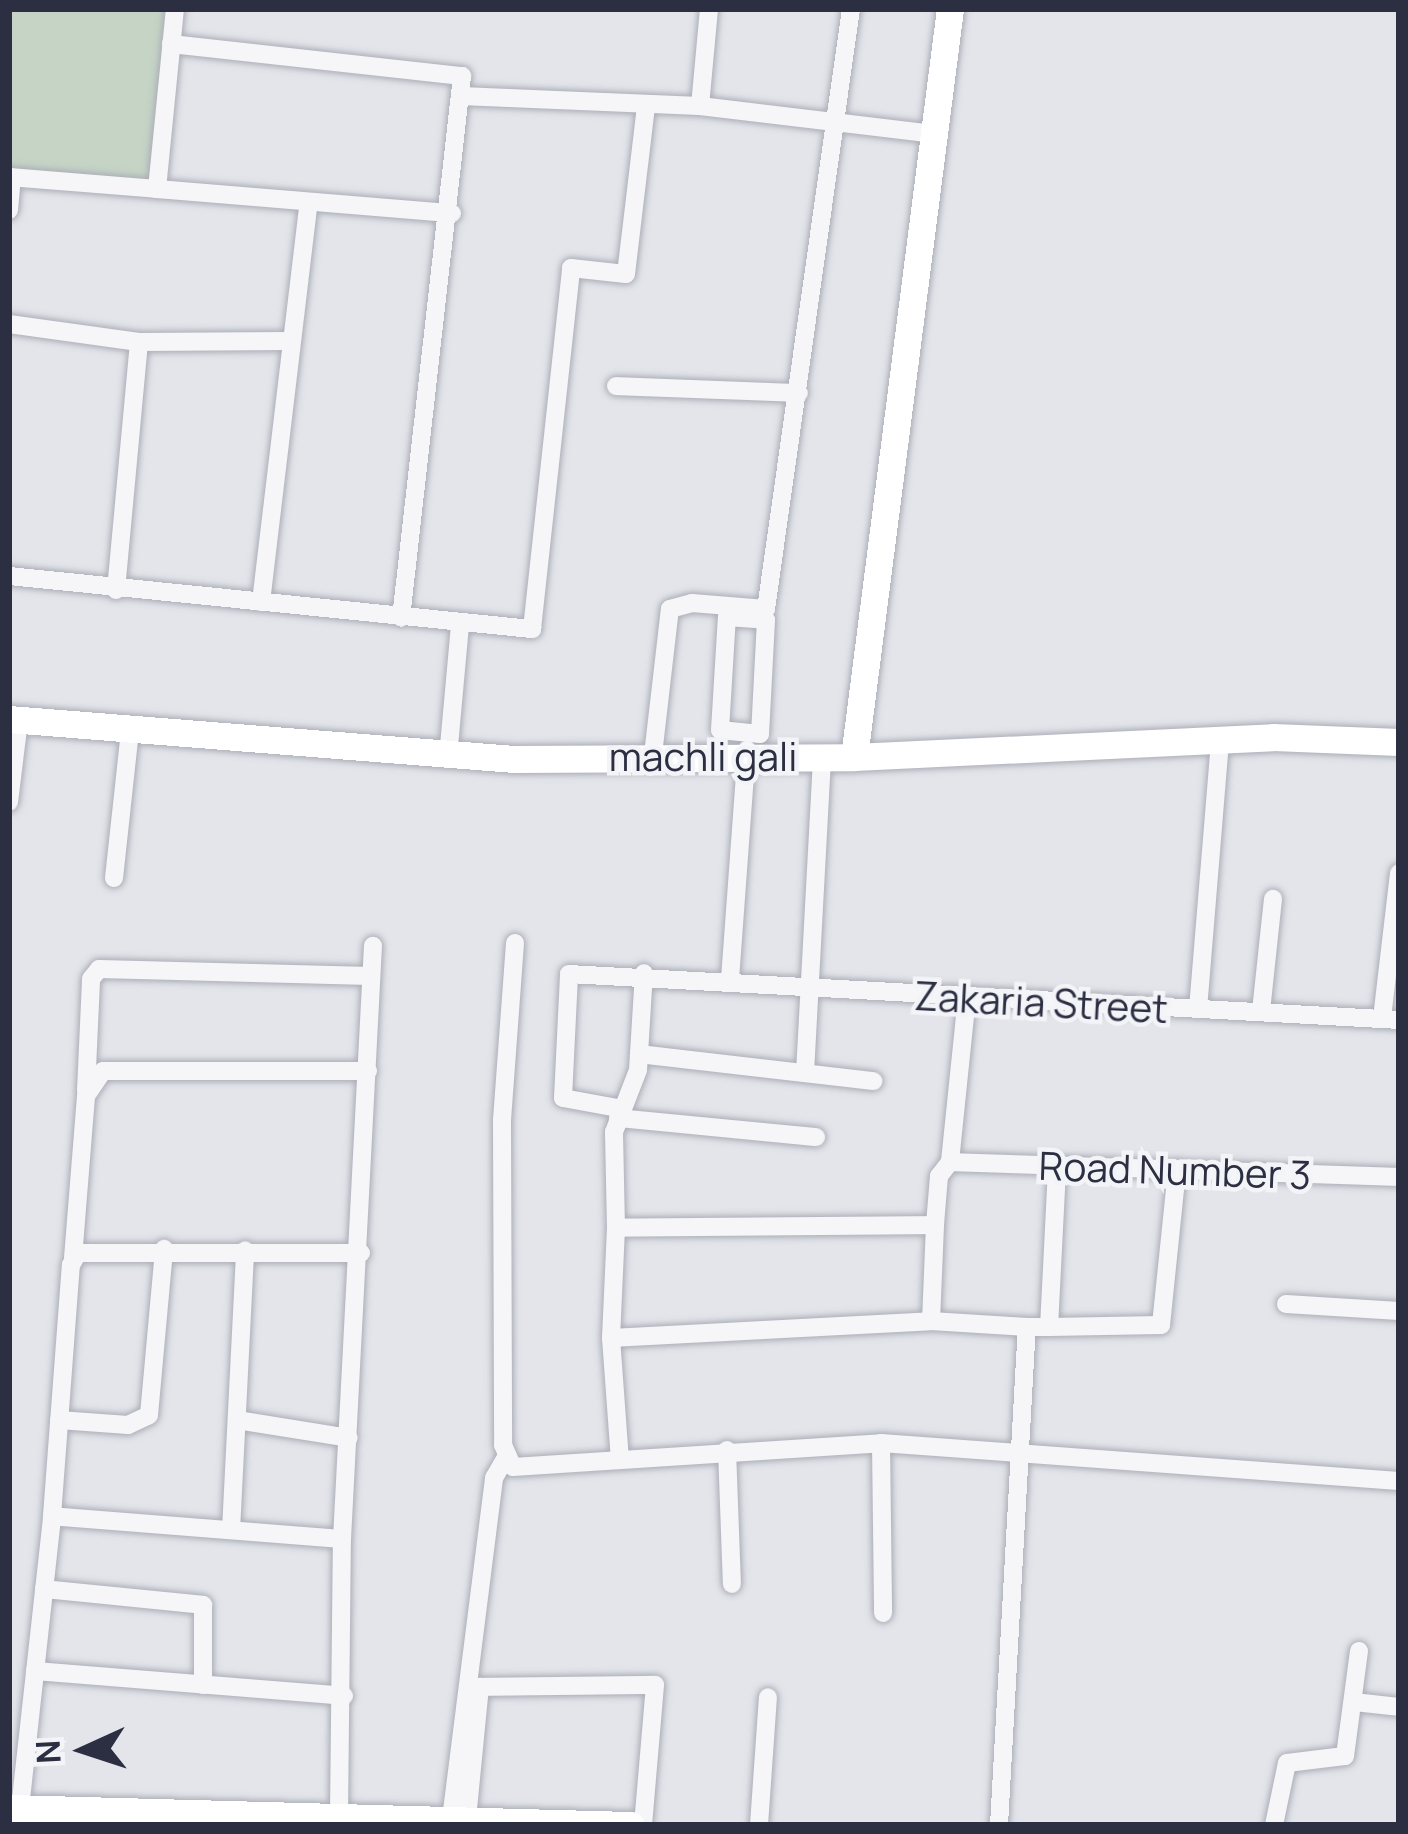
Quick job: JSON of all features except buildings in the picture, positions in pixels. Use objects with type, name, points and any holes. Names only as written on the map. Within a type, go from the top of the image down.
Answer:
[{"type":"street","points":[[157,189],[175,9]]},
{"type":"street","points":[[700,106],[709,9]]},
{"type":"street","points":[[747,743],[720,730],[727,616],[756,614],[766,608],[851,9]]},
{"type":"street","points":[[854,757],[950,9]]},
{"type":"street","points":[[171,44],[462,76],[452,213],[401,618]]},
{"type":"street","points":[[461,96],[700,106],[935,134]]},
{"type":"street","points":[[9,576],[532,629],[571,268],[626,274],[646,106]]},
{"type":"street","points":[[9,210],[10,177],[308,207],[452,213]]},
{"type":"street","points":[[261,602],[308,207]]},
{"type":"street","points":[[9,324],[139,342],[289,341]]},
{"type":"street","points":[[116,590],[139,342]]},
{"type":"street","points":[[616,386],[799,393]]},
{"type":"street","points":[[653,755],[670,609],[692,603],[756,614],[766,620],[761,733],[747,743]]},
{"type":"street","points":[[448,757],[460,623]]},
{"type":"street","points":[[9,802],[14,719]]},
{"type":"street","name":"machli gali","points":[[14,719],[448,757],[653,755],[747,743],[854,757],[1220,740],[1399,742]]},
{"type":"street","points":[[114,878],[130,730]]},
{"type":"street","points":[[1198,1009],[1220,740]]},
{"type":"street","points":[[730,979],[747,743]]},
{"type":"street","points":[[805,1073],[813,986],[821,756]]},
{"type":"street","points":[[1390,1019],[1399,873]]},
{"type":"street","points":[[1261,1011],[1273,898]]},
{"type":"street","points":[[459,1819],[494,1478],[506,1460],[502,1121],[515,943]]},
{"type":"street","points":[[339,1816],[344,1696],[342,1539],[361,1252],[373,946]]},
{"type":"street","points":[[371,976],[99,969],[91,979],[52,1516],[15,1808],[631,1825]]},
{"type":"street","name":"Zakaria Street","points":[[621,1114],[562,1098],[565,983],[575,972],[1390,1019]]},
{"type":"street","points":[[620,1460],[611,1338],[621,1114],[639,1054],[644,974]]},
{"type":"street","points":[[931,1321],[939,1176],[950,1162],[967,997]]},
{"type":"street","points":[[639,1054],[873,1081]]},
{"type":"street","points":[[86,1096],[95,1077],[126,1066],[368,1071]]},
{"type":"street","points":[[621,1114],[816,1137]]},
{"type":"street","name":"Road Number 3","points":[[950,1162],[1399,1177]]},
{"type":"street","points":[[1049,1327],[1057,1168]]},
{"type":"street","points":[[611,1338],[931,1321],[1027,1327],[1161,1325],[1178,1169]]},
{"type":"street","points":[[616,1228],[935,1226]]},
{"type":"street","points":[[73,1258],[94,1249],[361,1252]]},
{"type":"street","points":[[59,1420],[128,1425],[148,1414],[164,1249]]},
{"type":"street","points":[[231,1530],[245,1250]]},
{"type":"street","points":[[1286,1304],[1399,1311]]},
{"type":"street","points":[[999,1825],[1027,1327]]},
{"type":"street","points":[[237,1420],[349,1438]]},
{"type":"street","points":[[506,1460],[519,1469],[728,1450],[881,1443],[1019,1448],[1399,1481]]},
{"type":"street","points":[[881,1443],[884,1613]]},
{"type":"street","points":[[728,1450],[732,1584]]},
{"type":"street","points":[[52,1516],[342,1539]]},
{"type":"street","points":[[44,1589],[202,1605],[203,1684]]},
{"type":"street","points":[[1274,1825],[1287,1762],[1345,1756],[1359,1651]]},
{"type":"street","points":[[35,1671],[344,1696]]},
{"type":"street","points":[[459,1819],[480,1687],[655,1684],[643,1825]]},
{"type":"street","points":[[759,1825],[768,1697]]},
{"type":"street","points":[[1354,1702],[1399,1707]]},
{"type":"green space","points":[[9,9],[165,9],[151,181],[9,170]]}]
